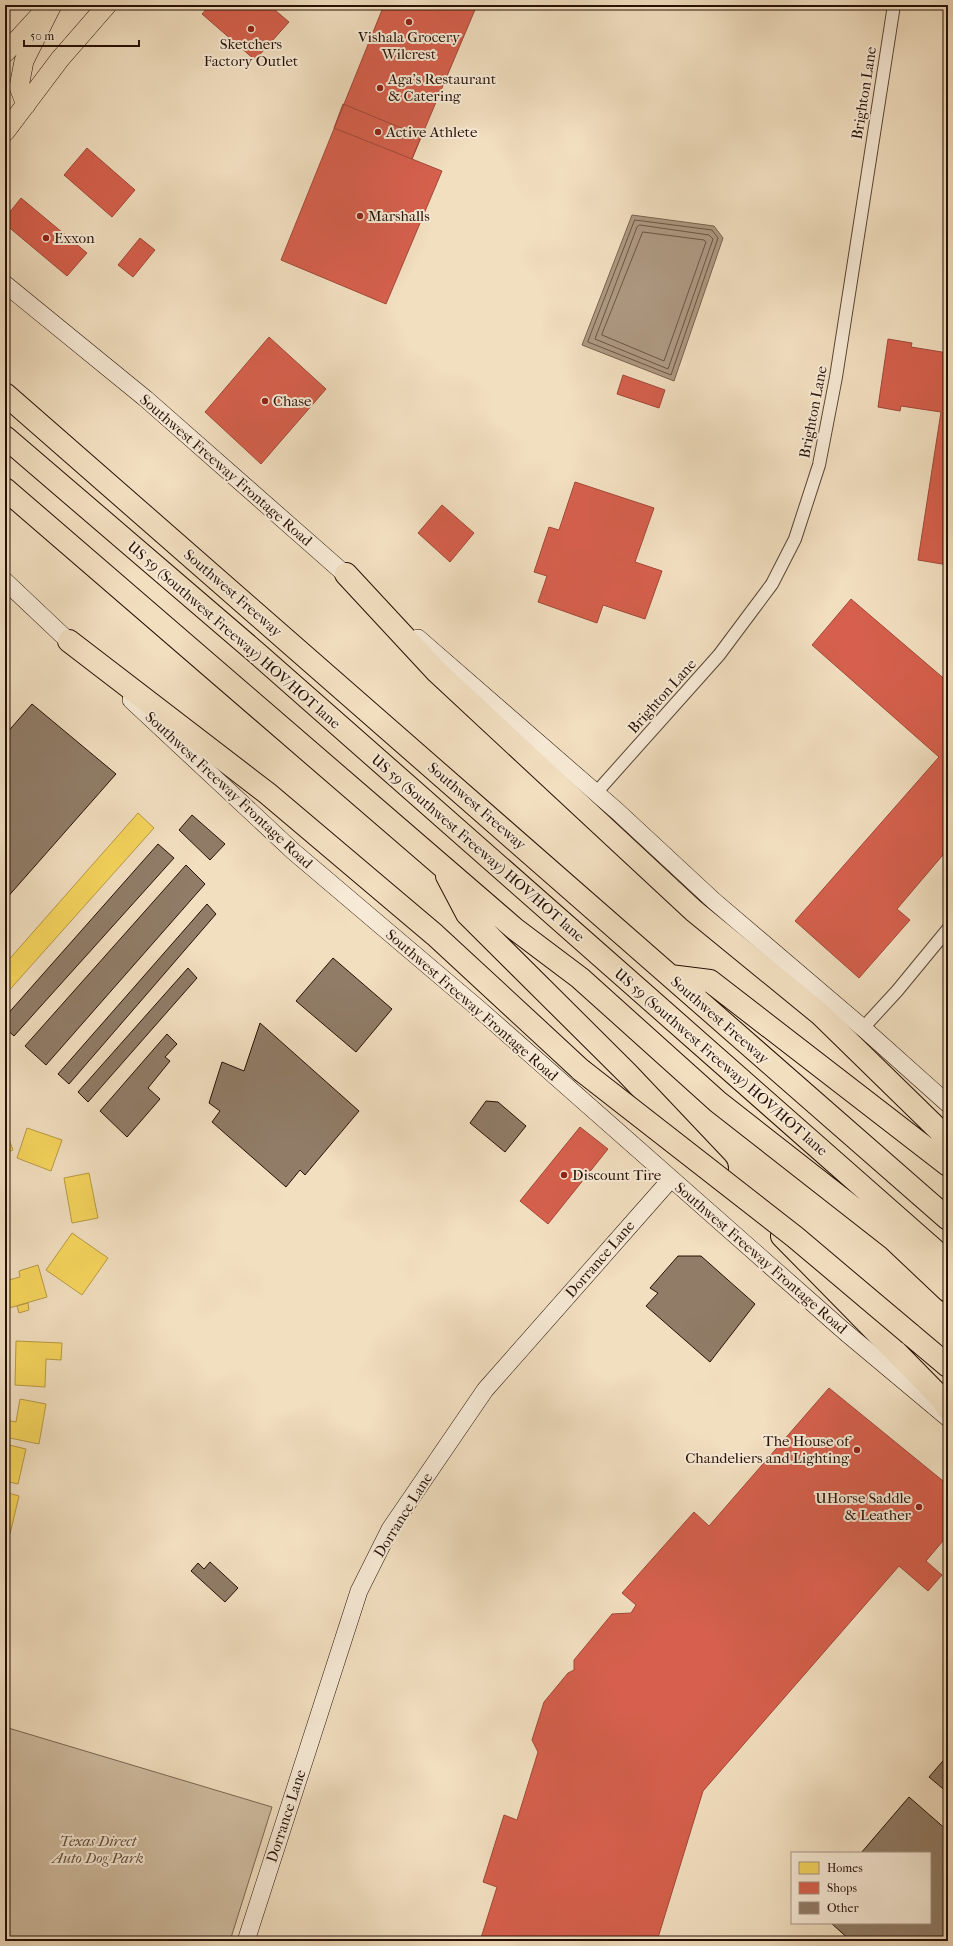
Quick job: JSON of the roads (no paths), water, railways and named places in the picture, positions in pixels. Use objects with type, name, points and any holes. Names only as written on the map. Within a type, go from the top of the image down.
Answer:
[{"type":"highway","name":"Southwest Freeway","points":[[5,394],[948,1219]]},
{"type":"highway","name":"US 59 (Southwest Freeway) HOV/HOT lane","points":[[5,437],[259,655],[948,1262]]},
{"type":"highway","points":[[5,489],[328,769],[440,862],[515,929],[580,978],[718,1102],[893,1239],[948,1291]]},
{"type":"highway","points":[[346,574],[437,672],[694,911],[820,1014],[941,1132]]},
{"type":"highway","points":[[69,641],[267,793],[435,935],[581,1070],[795,1237],[948,1366]]},
{"type":"highway","points":[[440,862],[467,914],[627,1072],[835,1292],[942,1399],[948,1409]]},
{"type":"highway","points":[[670,976],[710,981],[948,1165]]},
{"type":"main road","points":[[5,53],[51,5]]},
{"type":"main road","points":[[26,105],[19,87],[24,61],[51,5]]},
{"type":"main road","points":[[5,132],[60,60],[108,5]]},
{"type":"main road","name":"Southwest Freeway Frontage Road","points":[[8,288],[146,399],[616,811],[714,901],[863,1028],[948,1104]]},
{"type":"main road","name":"Southwest Freeway Frontage Road","points":[[5,581],[294,852],[479,1009],[844,1332],[948,1418]]},
{"type":"main road","name":"Dorrance Lane","points":[[246,1941],[359,1591],[390,1529],[485,1390],[671,1179]]},
{"type":"street","name":"Brighton Lane","points":[[595,794],[719,655],[772,584],[795,539],[819,465],[836,377],[894,5]]},
{"type":"street","points":[[863,1028],[897,991],[948,929]]},
{"type":"water","points":[[632,215],[714,226],[723,238],[674,381],[582,345]]},
{"type":"place","name":"Vishala Grocery Wilcrest","points":[[409,22]]},
{"type":"place","name":"Sketchers Factory Outlet","points":[[251,29]]},
{"type":"place","name":"Aga's Restaurant & Catering","points":[[380,88]]},
{"type":"place","name":"Active Athlete","points":[[378,132]]},
{"type":"place","name":"Marshalls","points":[[360,216]]},
{"type":"place","name":"Exxon","points":[[46,238]]},
{"type":"place","name":"Chase","points":[[265,401]]},
{"type":"place","name":"Discount Tire","points":[[564,1175]]},
{"type":"place","name":"The House of Chandeliers and Lighting","points":[[857,1450]]},
{"type":"place","name":"UHorse Saddle & Leather","points":[[919,1507]]},
{"type":"park label","name":"Texas Direct Auto Dog Park","points":[[98,1850]]}]
